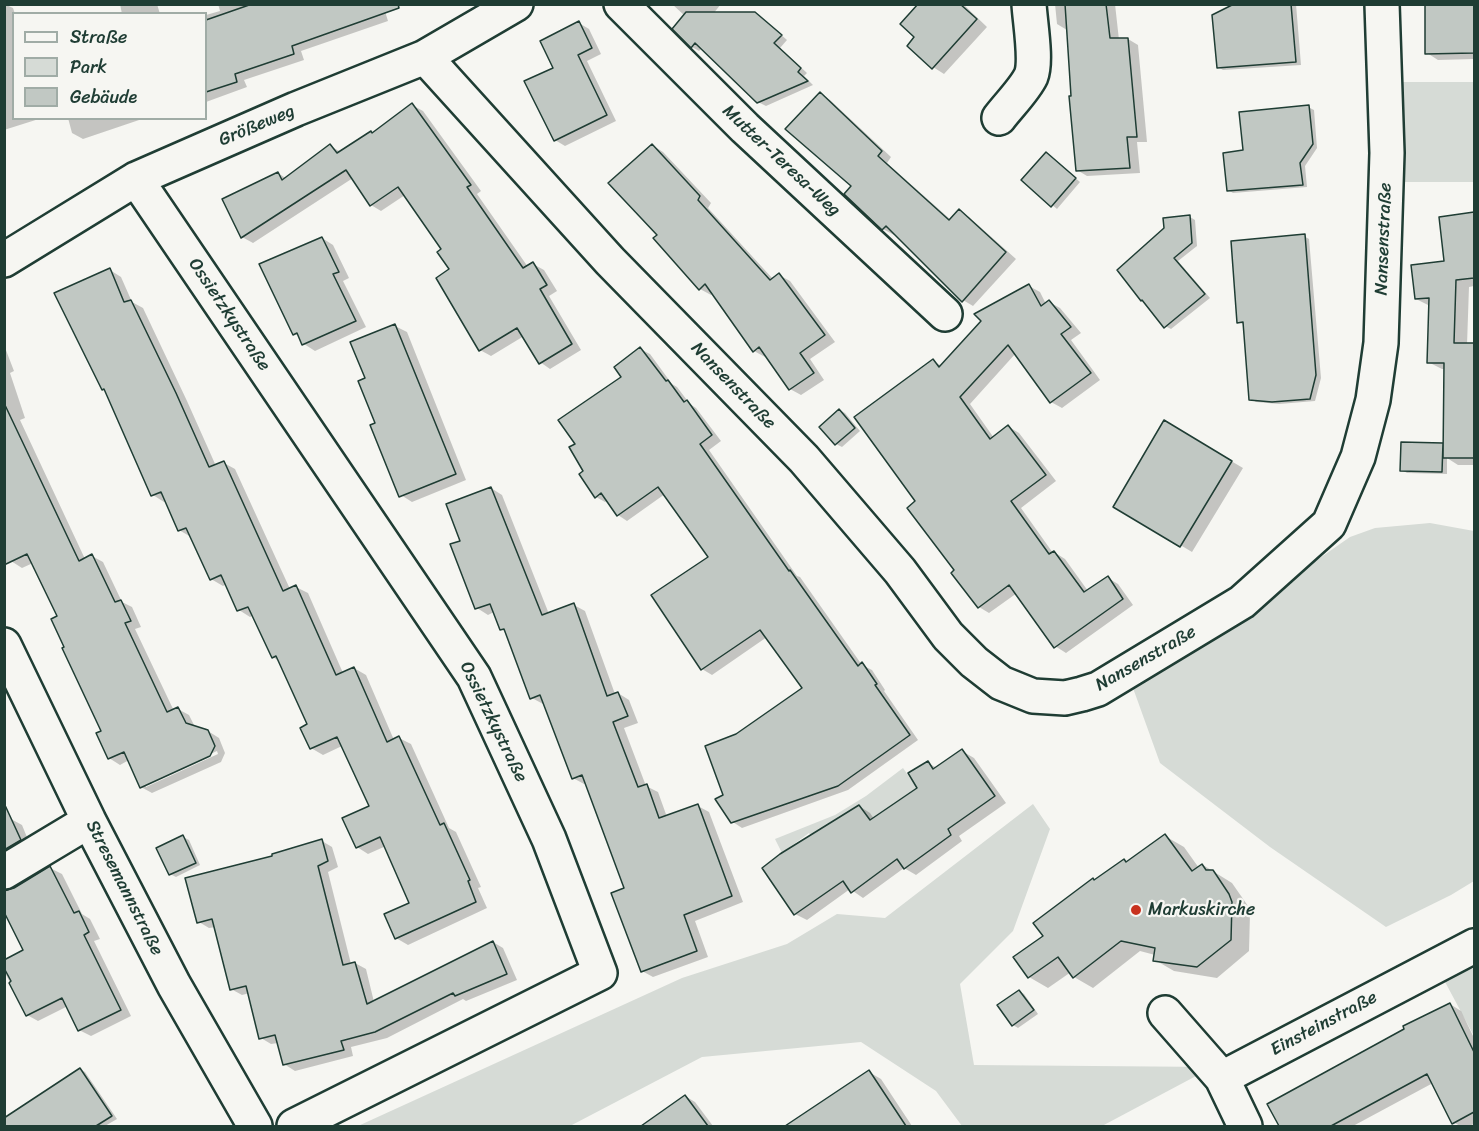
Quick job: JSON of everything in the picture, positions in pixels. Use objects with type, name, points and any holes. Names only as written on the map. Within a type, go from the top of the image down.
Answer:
[{"type":"street","name":"Größeweg","points":[[4,260],[136,178],[296,108],[425,57],[516,4]]},
{"type":"street","name":"Mutter-Teresa-Weg","points":[[621,4],[745,128],[945,314]]},
{"type":"street","points":[[999,118],[1032,73],[1034,62],[1029,4]]},
{"type":"street","name":"Nansenstraße","points":[[425,57],[610,261],[804,459],[900,571],[948,636],[974,662],[1001,683],[1033,696],[1065,698],[1098,689],[1242,602],[1329,524],[1358,457],[1373,400],[1381,343],[1387,153],[1382,4]]},
{"type":"street","name":"Ossietzkystraße","points":[[136,178],[474,676],[549,839],[600,973],[294,1126]]},
{"type":"street","name":"Stresemannstraße","points":[[4,645],[89,821],[174,985],[255,1126]]},
{"type":"street","points":[[4,872],[89,821]]},
{"type":"street","name":"Einsteinstraße","points":[[1222,1078],[1474,946]]},
{"type":"street","points":[[1165,1013],[1222,1078],[1245,1126]]},
{"type":"green space","points":[[1403,82],[1474,82],[1474,182],[1403,182]]},
{"type":"green space","points":[[1430,523],[1474,531],[1474,881],[1386,927],[1270,847],[1160,763],[1133,688],[1350,537],[1375,528]]},
{"type":"green space","points":[[903,768],[917,788],[870,820],[863,811],[818,846],[809,833],[782,853],[775,839],[835,815],[866,796]]},
{"type":"green space","points":[[1033,804],[1050,829],[1013,931],[960,984],[974,1065],[1213,1067],[1102,1126],[962,1126],[936,1091],[861,1042],[702,1057],[570,1126],[358,1126],[682,978],[787,944],[837,914],[885,918]]},
{"type":"green space","points":[[1470,967],[1474,970],[1474,1036],[1444,980]]},
{"type":"building","points":[[252,4],[398,4],[399,8],[292,46],[294,54],[235,74],[237,82],[207,92],[207,20]]},
{"type":"building","points":[[918,4],[960,4],[977,19],[932,69],[907,46],[914,37],[900,24]]},
{"type":"building","points":[[1065,4],[1106,4],[1110,38],[1128,38],[1137,137],[1127,137],[1130,168],[1076,171],[1069,96],[1071,96]]},
{"type":"building","points":[[1234,4],[1291,4],[1296,62],[1217,68],[1212,15]]},
{"type":"building","points":[[1425,4],[1474,4],[1474,53],[1425,54]]},
{"type":"building","points":[[686,12],[755,12],[782,35],[774,43],[801,68],[798,72],[808,81],[757,103],[695,43],[691,48],[672,29]]},
{"type":"building","points":[[579,21],[592,48],[578,55],[607,115],[554,141],[524,81],[553,68],[540,41]]},
{"type":"building","points":[[820,92],[882,151],[878,156],[949,220],[959,209],[1006,252],[962,302],[886,226],[882,230],[844,194],[851,186],[785,129]]},
{"type":"building","points":[[412,103],[471,185],[467,187],[523,268],[533,262],[547,285],[540,289],[572,344],[539,364],[517,328],[479,351],[436,278],[449,269],[437,252],[441,249],[398,187],[370,206],[346,170],[241,238],[222,199],[278,172],[282,180],[330,144],[337,153],[371,131],[372,133]]},
{"type":"building","points":[[1309,105],[1313,144],[1300,163],[1303,185],[1227,191],[1223,153],[1243,150],[1239,112]]},
{"type":"building","points":[[652,144],[700,196],[698,200],[770,280],[779,273],[825,335],[800,353],[814,373],[789,390],[759,347],[753,352],[705,284],[699,290],[653,238],[657,235],[608,183]]},
{"type":"building","points":[[1046,152],[1076,178],[1051,207],[1021,180]]},
{"type":"building","points":[[1474,212],[1474,278],[1456,280],[1454,343],[1474,343],[1474,458],[1443,458],[1444,363],[1427,363],[1429,298],[1415,299],[1411,265],[1444,261],[1439,217]]},
{"type":"building","points":[[1190,215],[1192,243],[1174,258],[1205,294],[1164,328],[1117,270],[1164,228],[1163,218]]},
{"type":"building","points":[[1305,234],[1316,375],[1310,399],[1272,402],[1249,400],[1243,322],[1237,323],[1231,241]]},
{"type":"building","points":[[322,237],[339,272],[333,274],[356,321],[302,345],[297,333],[293,335],[259,264]]},
{"type":"building","points":[[110,268],[124,302],[131,300],[209,467],[224,461],[283,591],[296,585],[336,675],[354,667],[387,742],[399,736],[440,825],[444,823],[470,880],[468,881],[476,902],[395,939],[384,914],[409,903],[380,837],[356,848],[342,818],[369,806],[337,737],[310,749],[300,728],[307,724],[276,656],[272,658],[248,607],[237,611],[221,575],[210,580],[186,528],[178,531],[161,492],[151,496],[104,389],[102,390],[54,293]]},
{"type":"building","points":[[1029,284],[1041,306],[1049,300],[1071,327],[1061,334],[1091,373],[1050,403],[1008,345],[960,397],[990,439],[1008,425],[1046,475],[1011,501],[1049,554],[1054,551],[1084,592],[1108,576],[1123,599],[1054,648],[1009,585],[978,608],[951,573],[954,570],[907,508],[915,501],[854,417],[933,359],[939,367],[981,321],[974,314]]},
{"type":"building","points":[[395,324],[456,474],[399,497],[370,425],[375,423],[358,381],[365,378],[350,342]]},
{"type":"building","points":[[640,347],[684,402],[687,400],[712,435],[700,444],[858,666],[862,662],[910,735],[838,786],[731,823],[715,799],[723,795],[705,746],[736,734],[802,688],[760,630],[701,670],[651,595],[708,557],[658,487],[617,516],[601,493],[595,498],[579,474],[583,471],[569,447],[575,444],[558,420],[621,377],[614,367]]},
{"type":"building","points":[[4,403],[79,561],[92,554],[115,602],[121,600],[131,621],[125,623],[167,712],[178,707],[186,723],[208,730],[215,746],[210,756],[140,788],[124,752],[108,759],[96,733],[101,731],[51,619],[57,616],[27,554],[4,565]]},
{"type":"building","points":[[839,409],[855,428],[835,445],[819,427]]},
{"type":"building","points":[[1164,420],[1232,461],[1180,547],[1113,507]]},
{"type":"building","points":[[1401,442],[1443,443],[1442,472],[1400,471]]},
{"type":"building","points":[[491,487],[542,615],[574,603],[607,696],[618,692],[628,716],[613,722],[638,787],[647,784],[659,818],[698,804],[732,896],[684,915],[697,951],[641,972],[611,893],[624,888],[582,775],[572,779],[540,695],[530,699],[504,629],[500,630],[490,604],[475,609],[450,544],[460,541],[446,504]]},
{"type":"building","points":[[962,749],[995,796],[948,829],[951,835],[904,869],[897,859],[851,893],[843,881],[794,915],[762,868],[780,854],[859,805],[870,820],[917,788],[908,773],[928,761],[933,769]]},
{"type":"building","points":[[4,803],[21,840],[4,850]]},
{"type":"building","points":[[1165,834],[1192,871],[1202,864],[1206,870],[1213,870],[1229,894],[1232,902],[1231,940],[1197,967],[1153,961],[1155,948],[1121,941],[1073,978],[1058,957],[1028,978],[1013,957],[1043,936],[1033,923],[1093,878],[1094,880],[1124,859],[1126,862]]},
{"type":"building","points":[[183,835],[196,863],[169,875],[156,848]]},
{"type":"building","points":[[322,839],[328,861],[318,866],[343,965],[355,962],[367,1004],[493,941],[507,974],[455,996],[453,993],[375,1032],[341,1041],[344,1050],[283,1065],[275,1035],[259,1039],[246,986],[230,990],[212,919],[197,923],[185,878],[272,856],[272,854]]},
{"type":"building","points":[[50,866],[74,913],[79,911],[89,932],[84,935],[121,1010],[78,1031],[62,998],[26,1016],[4,968],[4,960],[23,950],[4,912],[4,891],[14,888]]},
{"type":"building","points":[[1019,990],[1034,1010],[1012,1026],[997,1005]]},
{"type":"building","points":[[1450,1003],[1474,1052],[1474,1112],[1452,1124],[1427,1074],[1331,1126],[1279,1126],[1267,1104],[1404,1029],[1403,1026]]},
{"type":"building","points":[[80,1068],[112,1116],[96,1126],[4,1126],[4,1118]]},
{"type":"building","points":[[869,1070],[906,1126],[785,1126]]},
{"type":"building","points":[[685,1095],[708,1126],[641,1126]]},
{"type":"place","name":"Markuskirche","points":[[1136,910]]}]
